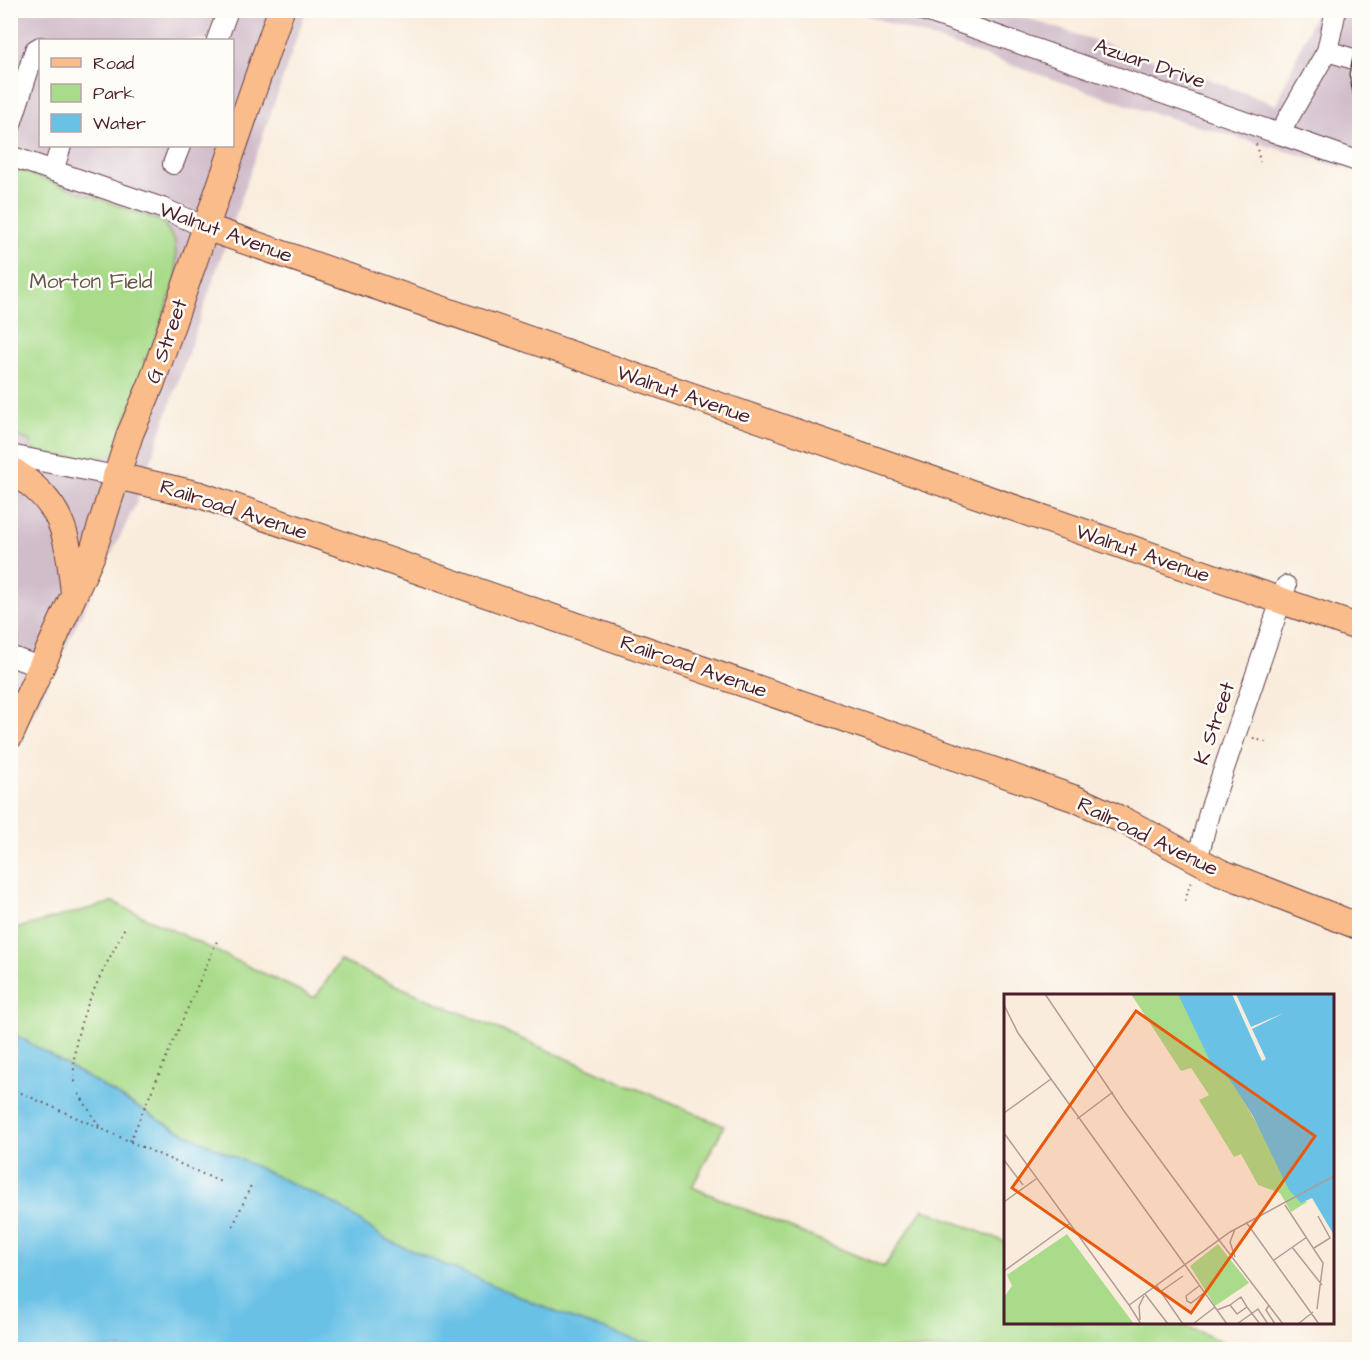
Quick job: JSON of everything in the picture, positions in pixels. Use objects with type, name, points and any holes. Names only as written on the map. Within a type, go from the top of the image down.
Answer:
[{"type":"main road","name":"G Street","points":[[234,138],[274,12]]},
{"type":"main road","name":"G Street","points":[[10,736],[90,557],[116,476],[206,227],[231,147]]},
{"type":"main road","name":"Walnut Avenue","points":[[206,227],[1284,594],[1359,628]]},
{"type":"main road","points":[[10,469],[43,494],[60,517],[69,546],[74,595]]},
{"type":"main road","name":"Railroad Avenue","points":[[116,476],[157,483],[211,499],[1076,800],[1127,822],[1197,861],[1282,898],[1359,927]]},
{"type":"main road","points":[[90,557],[122,500],[157,483]]},
{"type":"street","points":[[217,39],[228,10]]},
{"type":"street","name":"Azuar Drive","points":[[923,10],[948,14],[1359,162]]},
{"type":"street","points":[[1279,134],[1327,51],[1336,10]]},
{"type":"street","points":[[10,127],[35,50],[39,48]]},
{"type":"street","points":[[1327,51],[1359,61]]},
{"type":"street","points":[[53,171],[61,147]]},
{"type":"street","name":"Walnut Avenue","points":[[10,156],[162,208],[206,227]]},
{"type":"street","name":"Railroad Avenue","points":[[10,455],[116,476]]},
{"type":"street","name":"K Street","points":[[1197,861],[1209,813],[1284,594]]},
{"type":"street","points":[[10,656],[42,668]]},
{"type":"path","points":[[1185,901],[1197,861]]},
{"type":"path","points":[[75,1082],[72,1063],[79,1030],[125,927]]},
{"type":"path","points":[[130,1142],[216,941]]},
{"type":"path","points":[[10,1088],[223,1183]]},
{"type":"path","points":[[79,1094],[101,1128]]},
{"type":"path","points":[[233,1226],[252,1183]]},
{"type":"shaded area","points":[[11,11],[306,11],[136,504],[11,757]]},
{"type":"shaded area","points":[[854,11],[1005,11],[1188,71],[1276,105],[1316,11],[1359,11],[1359,172],[1142,110]]},
{"type":"green space","name":"Morton Field","points":[[11,167],[163,222],[175,241],[177,277],[150,354],[144,359],[145,366],[114,454],[109,456],[70,457],[41,452],[31,449],[31,441],[11,434]]},
{"type":"green space","points":[[113,902],[315,998],[340,961],[724,1126],[692,1187],[884,1267],[923,1209],[1004,1242],[1004,1324],[1182,1324],[1237,1349],[598,1349],[11,1065],[11,930]]},
{"type":"water","points":[[11,1032],[170,1126],[337,1205],[387,1240],[570,1318],[639,1341],[698,1349],[11,1349]]},
{"type":"railway","points":[[1360,41],[1352,74],[1360,112]]}]
